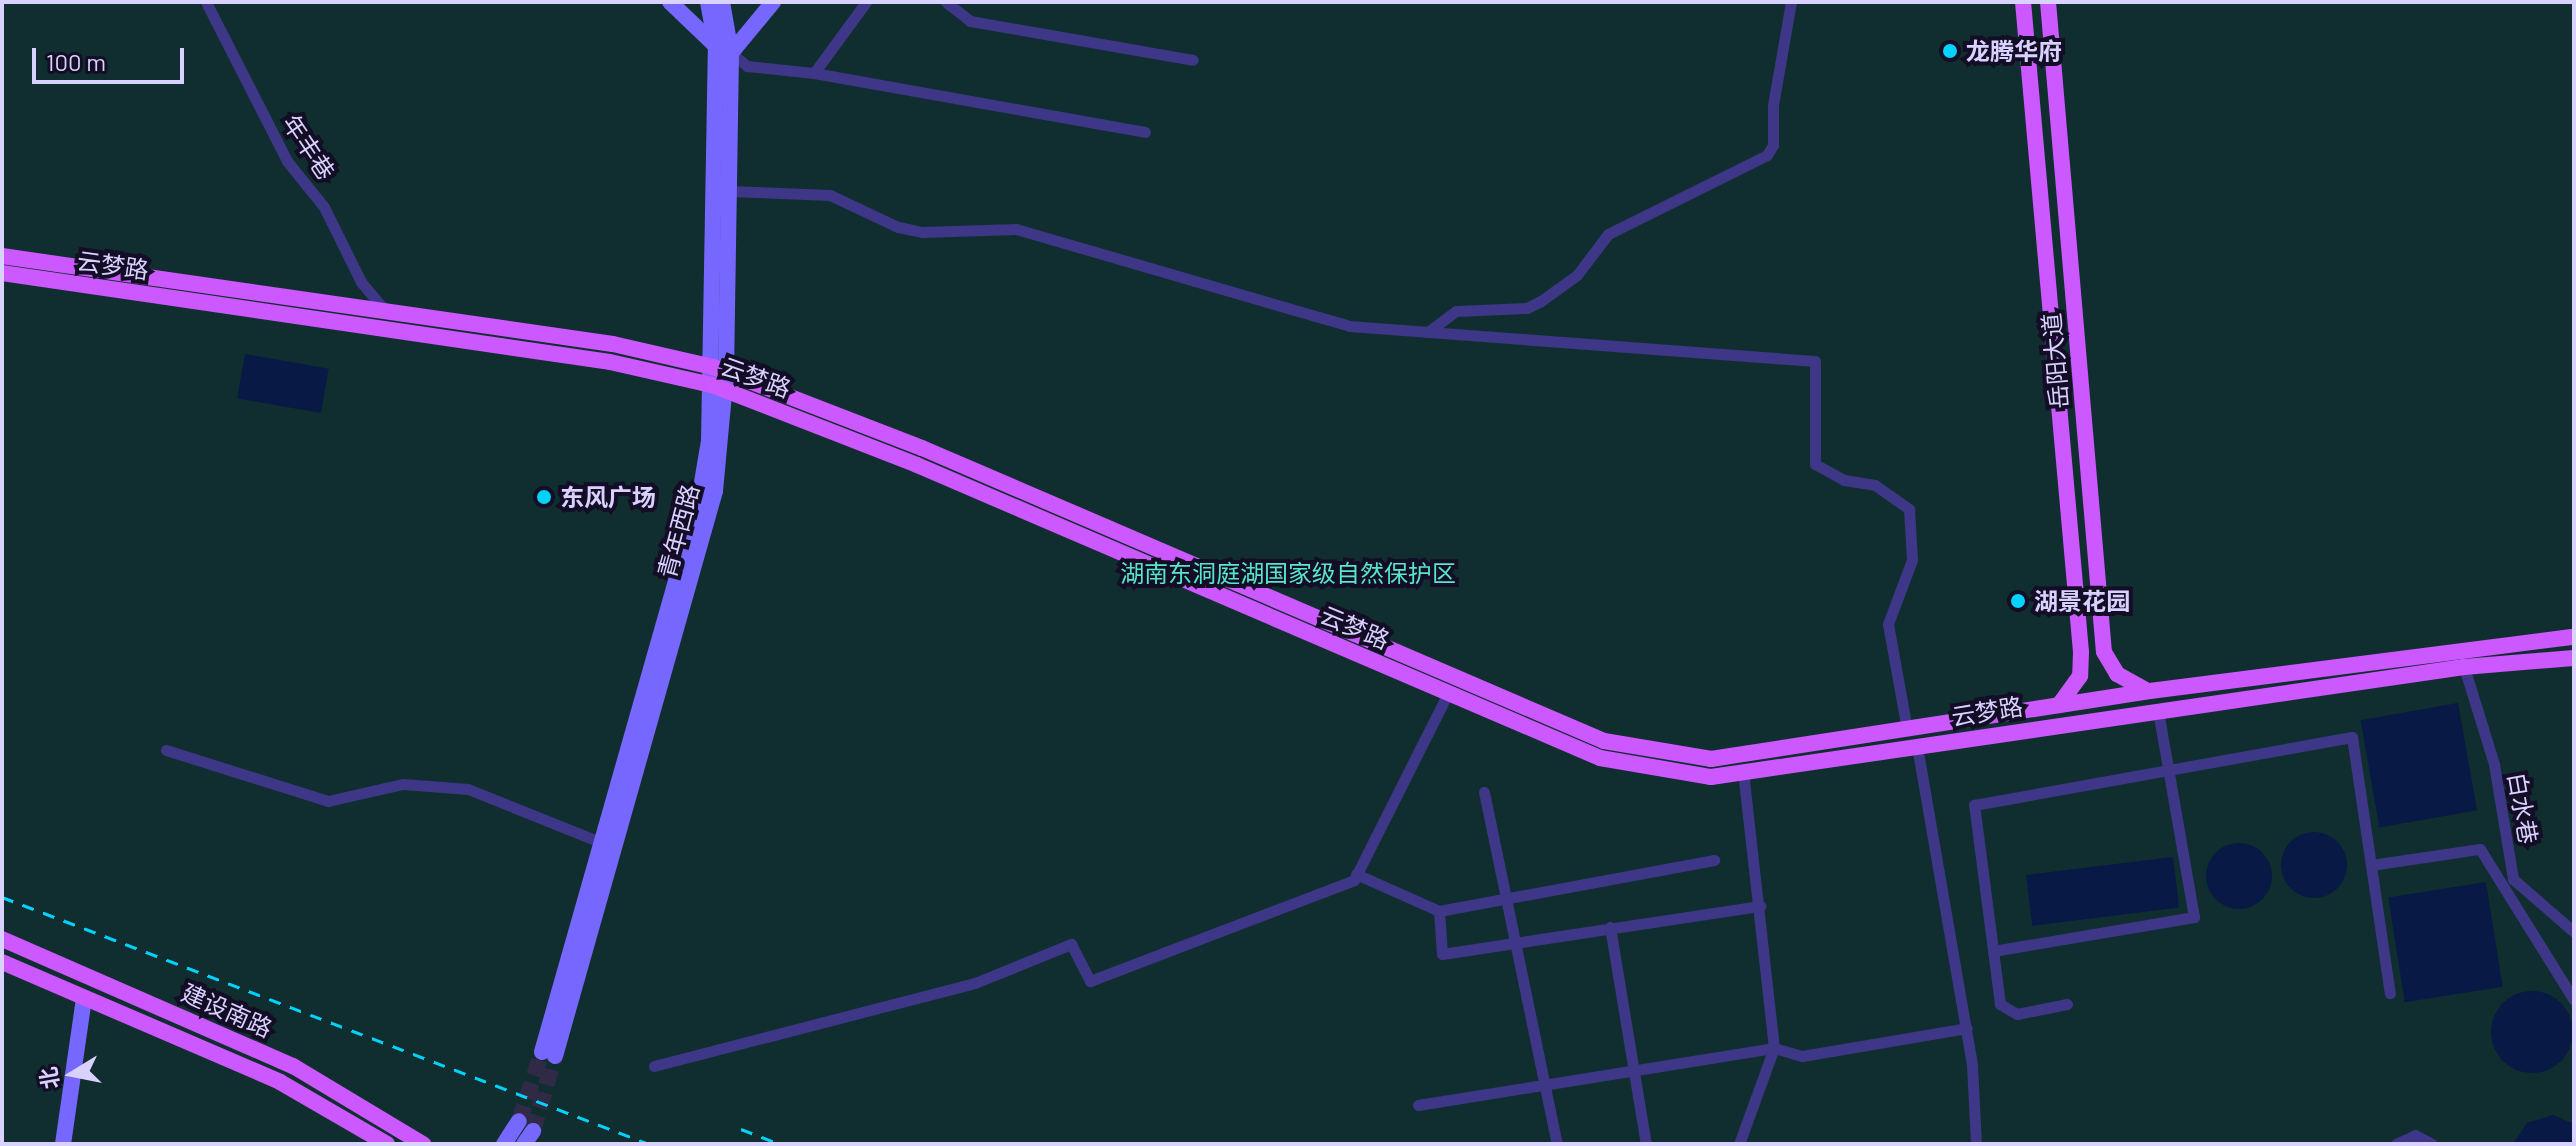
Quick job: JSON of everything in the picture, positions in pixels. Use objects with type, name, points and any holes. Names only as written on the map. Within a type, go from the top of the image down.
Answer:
[{"type":"main road","points":[[670,2],[724,49],[773,2]]},
{"type":"main road","name":"青年西路","points":[[708,2],[724,49],[719,379],[699,500],[602,843],[549,1054],[715,491],[728,191],[724,49],[722,2]]},
{"type":"main road","name":"岳阳大道","points":[[2023,2],[2081,652],[2080,676],[2059,705]]},
{"type":"main road","name":"岳阳大道","points":[[2048,2],[2104,652],[2117,674],[2150,691]]},
{"type":"main road","points":[[2,256],[613,344],[922,448],[1604,741],[1711,759],[2150,691],[2574,637]]},
{"type":"main road","name":"云梦路","points":[[2,273],[719,379],[1600,758],[1711,777],[2464,667],[2574,658]]},
{"type":"main road","name":"建设南路","points":[[2,939],[293,1066],[423,1144]]},
{"type":"main road","name":"建设南路","points":[[2,962],[280,1082],[387,1144]]},
{"type":"main road","points":[[63,1144],[84,999]]},
{"type":"main road","points":[[504,1144],[525,1132]]},
{"type":"street","name":"年丰巷","points":[[206,2],[287,161],[324,207],[361,282],[385,311]]},
{"type":"street","points":[[814,73],[866,2]]},
{"type":"street","points":[[946,2],[970,21],[1193,60]]},
{"type":"street","points":[[1428,332],[1456,311],[1527,308],[1541,301],[1577,275],[1608,234],[1767,155],[1773,145],[1773,105],[1791,2]]},
{"type":"street","points":[[724,49],[747,66],[814,73],[1145,132]]},
{"type":"street","points":[[728,191],[830,195],[898,227],[922,232],[1016,229],[1329,322],[1815,361],[1815,464],[1844,480],[1875,485],[1909,509],[1912,560],[1888,624],[1907,730]]},
{"type":"street","name":"白水巷","points":[[2464,667],[2494,764],[2513,879],[2574,932]]},
{"type":"street","points":[[654,1066],[975,983],[1071,944],[1090,981],[1354,880],[1448,693]]},
{"type":"street","points":[[1993,951],[2194,917],[2172,770],[2158,710]]},
{"type":"street","points":[[2067,1004],[2017,1014],[2000,1004],[1974,805],[2352,737],[2390,993]]},
{"type":"street","points":[[1917,746],[1967,1028],[1979,1124],[1976,1144]]},
{"type":"street","points":[[166,750],[328,801],[403,784],[468,789],[602,843]]},
{"type":"street","points":[[1739,1144],[1774,1048],[1743,772]]},
{"type":"street","points":[[1484,792],[1517,942],[1542,1084],[1557,1144]]},
{"type":"street","points":[[2371,865],[2480,849],[2574,1000]]},
{"type":"street","points":[[1356,874],[1439,911],[1714,860]]},
{"type":"street","points":[[1439,911],[1442,954],[1760,906]]},
{"type":"street","points":[[1610,927],[1646,1144]]},
{"type":"street","points":[[1418,1105],[1774,1048],[1802,1056],[1967,1028]]},
{"type":"street","points":[[2396,1144],[2415,1135],[2432,1144]]},
{"type":"green space","name":"湖南东洞庭湖国家级自然保护区","points":[[2,2],[2574,2],[2574,1144],[2,1144]]},
{"type":"water","points":[[245,354],[329,369],[321,413],[237,398]]},
{"type":"water","points":[[2458,703],[2477,810],[2379,828],[2361,720]]},
{"type":"water","points":[[2314,832],[2327,834],[2342,847],[2347,865],[2345,878],[2332,893],[2314,898],[2301,896],[2286,883],[2281,865],[2283,852],[2296,837]]},
{"type":"water","points":[[2239,843],[2252,846],[2262,853],[2269,863],[2272,876],[2269,889],[2262,899],[2252,906],[2239,909],[2226,906],[2216,899],[2209,889],[2206,876],[2209,863],[2216,853],[2226,846]]},
{"type":"water","points":[[2173,857],[2179,908],[2032,926],[2026,875]]},
{"type":"water","points":[[2486,882],[2503,987],[2405,1002],[2388,897]]},
{"type":"water","points":[[2524,991],[2540,991],[2555,998],[2566,1009],[2573,1032],[2570,1048],[2561,1061],[2540,1073],[2524,1073],[2509,1066],[2498,1055],[2491,1040],[2491,1024],[2498,1009],[2509,998]]},
{"type":"water","points":[[2553,1115],[2574,1124],[2574,1144],[2513,1144],[2527,1123]]},
{"type":"tunnel","points":[[519,1121],[542,1052]]},
{"type":"tunnel","points":[[533,1131],[555,1056]]},
{"type":"railway","points":[[2,897],[649,1144]]},
{"type":"railway","points":[[741,1129],[780,1144]]},
{"type":"place","name":"龙腾华府","points":[[1950,51]]},
{"type":"place","name":"东风广场","points":[[544,497]]},
{"type":"place","name":"湖景花园","points":[[2018,601]]}]
